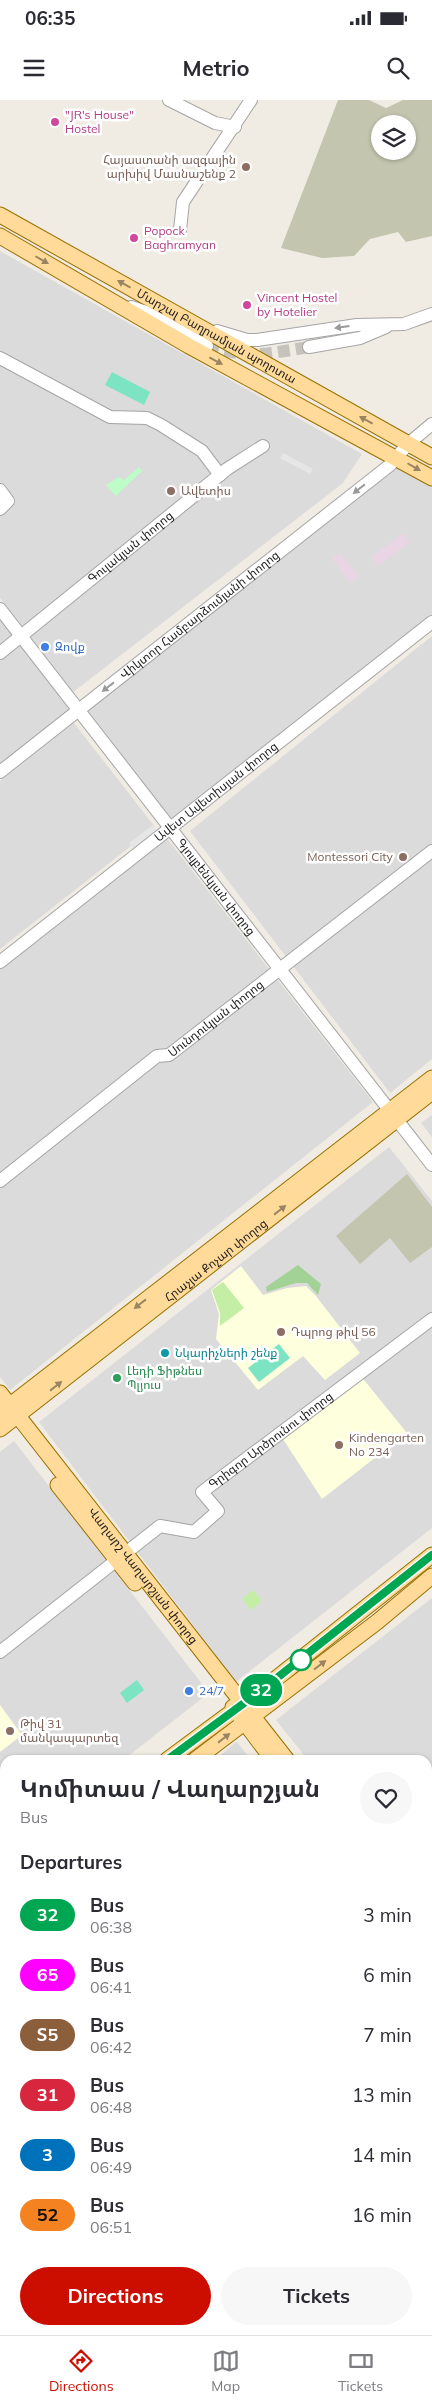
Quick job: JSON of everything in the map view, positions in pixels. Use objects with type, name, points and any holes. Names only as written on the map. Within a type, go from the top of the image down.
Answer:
[{"type":"main road","name":"Մարշալ Բաղրամյան պողոտա","points":[[0,215],[432,457]]},
{"type":"main road","name":"Մարշալ Բաղրամյան պողոտա","points":[[0,236],[114,301],[135,316],[432,478]]},
{"type":"main road","name":"Հրաչյա Քոչար փողոց","points":[[5,1416],[393,1115],[432,1078]]},
{"type":"main road","name":"Հրաչյա Քոչար փողոց","points":[[393,1115],[432,1092]]},
{"type":"main road","name":"Վաղարշ Վաղարշյան փողոց","points":[[0,1393],[5,1416],[121,1557],[239,1706],[282,1755]]},
{"type":"main road","points":[[174,1755],[263,1689],[432,1555]]},
{"type":"main road","points":[[201,1755],[377,1622],[432,1576]]},
{"type":"main road","name":"Վաղարշ Վաղարշյան փողոց","points":[[249,1718],[270,1755]]},
{"type":"street","points":[[169,100],[215,123],[235,127]]},
{"type":"street","points":[[180,230],[183,202],[235,127],[251,100]]},
{"type":"street","points":[[114,301],[146,312],[207,346]]},
{"type":"street","points":[[166,308],[226,335],[247,340],[357,325],[391,325],[415,321],[432,314]]},
{"type":"street","points":[[309,347],[360,338],[391,325]]},
{"type":"street","points":[[0,358],[110,417],[147,418],[161,425],[202,451],[220,475]]},
{"type":"street","name":"Վիկտոր Համբարձումյանի փողոց","points":[[0,772],[390,465],[408,444],[432,424]]},
{"type":"street","name":"Գուլակյան փողոց","points":[[0,654],[220,475],[263,446]]},
{"type":"street","points":[[0,490],[8,501],[0,509]]},
{"type":"street","name":"Գյուլբենկյան փողոց","points":[[0,609],[23,636],[432,1165]]},
{"type":"street","name":"Ավետ Ավետիսյան փողոց","points":[[0,962],[432,622]]},
{"type":"street","name":"Սունդուկյան փողոց","points":[[0,1181],[157,1056],[170,1055],[432,850]]},
{"type":"street","name":"Գրիգոր Արծրունու փողոց","points":[[0,1652],[160,1526],[194,1532],[218,1511],[202,1492],[432,1319]]},
{"type":"shaded area","points":[[338,100],[369,100],[386,108],[403,100],[432,100],[432,236],[406,242],[398,232],[370,239],[354,256],[322,258],[281,248]]},
{"type":"shaded area","points":[[0,251],[362,454],[343,483],[72,693],[0,598]]},
{"type":"shaded area","points":[[283,453],[313,469],[310,474],[280,458]]},
{"type":"shaded area","points":[[390,465],[432,478],[432,622],[171,829],[79,710],[0,772],[0,609],[79,709]]},
{"type":"shaded area","points":[[403,533],[410,542],[378,566],[371,557]]},
{"type":"shaded area","points":[[340,553],[359,576],[351,583],[332,559]]},
{"type":"shaded area","points":[[432,636],[432,1059],[390,1093],[190,831]]},
{"type":"shaded area","points":[[74,723],[155,827],[0,949],[0,781]]},
{"type":"shaded area","points":[[153,825],[158,832],[134,850],[129,843]]},
{"type":"shaded area","points":[[166,837],[373,1102],[10,1390],[0,1377],[0,968]]},
{"type":"shaded area","points":[[432,1115],[432,1137],[421,1123]]},
{"type":"shaded area","points":[[389,1147],[432,1201],[432,1528],[236,1682],[39,1422]]},
{"type":"shaded area","points":[[407,1174],[432,1207],[432,1247],[410,1263],[390,1238],[360,1264],[336,1236]]},
{"type":"shaded area","name":"Դպրոց թիվ 56","points":[[241,1266],[263,1295],[287,1288],[306,1286],[316,1296],[360,1353],[325,1380],[303,1356],[258,1390],[216,1339],[219,1314],[211,1290]]},
{"type":"shaded area","name":"Kindengarten No 234","points":[[360,1375],[407,1433],[322,1499],[281,1436]]},
{"type":"shaded area","points":[[14,1441],[209,1693],[129,1755],[0,1755],[0,1452]]},
{"type":"shaded area","points":[[432,1598],[432,1755],[304,1755],[276,1720]]},
{"type":"shaded area","name":"Թիվ 31 մանկապարտեզ","points":[[0,1705],[22,1735],[0,1752]]},
{"type":"shaded area","points":[[236,1742],[247,1755],[221,1755]]},
{"type":"green space","points":[[112,372],[150,392],[144,405],[105,385]]},
{"type":"green space","points":[[139,467],[142,471],[116,496],[106,485],[119,477],[124,480]]},
{"type":"green space","points":[[298,1265],[321,1284],[318,1295],[307,1283],[296,1283],[267,1292],[266,1287]]},
{"type":"green space","points":[[223,1282],[244,1308],[220,1326],[220,1313],[212,1290]]},
{"type":"green space","points":[[279,1344],[290,1358],[259,1382],[248,1368]]},
{"type":"green space","points":[[253,1590],[261,1599],[260,1603],[251,1610],[242,1599]]},
{"type":"green space","points":[[137,1680],[144,1690],[127,1703],[120,1693]]},
{"type":"tunnel","points":[[207,346],[247,354],[281,352],[309,347]]},
{"type":"bus line","name":"32","points":[[174,1755],[263,1689],[432,1555]]},
{"type":"place","name":"\"JR's House\" Hostel","points":[[55,122]]},
{"type":"place","name":"Հայաստանի ազգային արխիվ Մասնաշենք 2","points":[[246,167]]},
{"type":"place","name":"Popock Baghramyan","points":[[134,238]]},
{"type":"place","name":"Vincent Hostel by Hotelier","points":[[247,305]]},
{"type":"place","name":"Ավետիս","points":[[171,491]]},
{"type":"place","name":"Զովք","points":[[45,647]]},
{"type":"place","name":"Montessori City","points":[[403,857]]},
{"type":"place","name":"Դպրոց թիվ 56","points":[[281,1332]]},
{"type":"place","name":"Նկարիչների շենք","points":[[165,1353]]},
{"type":"place","name":"Լեդի Ֆիթնես Պլյուս","points":[[117,1378]]},
{"type":"place","name":"Kindengarten No 234","points":[[339,1445]]},
{"type":"place","name":"24/7","points":[[189,1691]]},
{"type":"place","name":"Թիվ 31 մանկապարտեզ","points":[[10,1731]]}]
